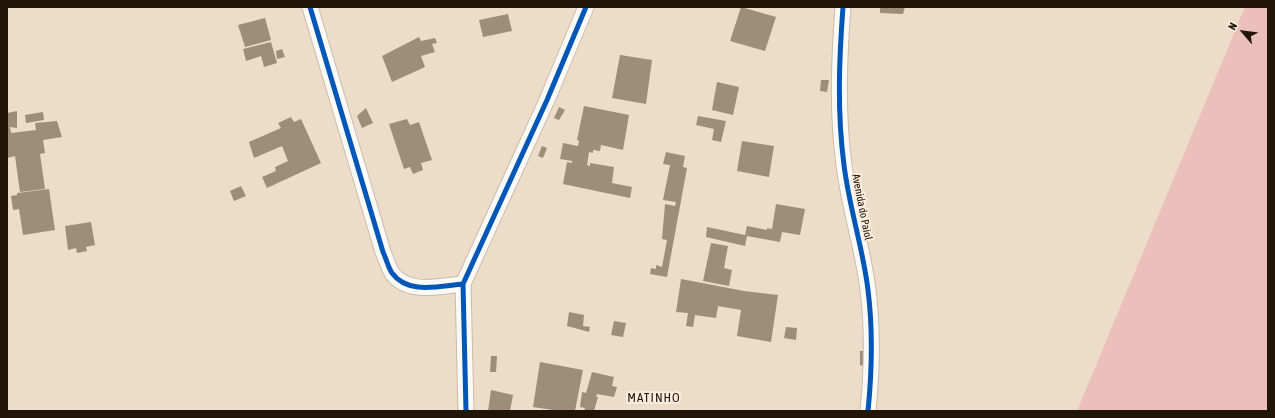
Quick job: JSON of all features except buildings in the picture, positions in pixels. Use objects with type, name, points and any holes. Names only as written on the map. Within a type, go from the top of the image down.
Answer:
[{"type":"street","points":[[310,7],[383,252],[391,272],[404,285],[419,288],[463,284]]},
{"type":"street","points":[[466,411],[463,284],[547,100],[586,7]]},
{"type":"street","name":"Avenida do Paiol","points":[[843,7],[838,60],[840,124],[844,166],[868,289],[872,368],[868,411]]},
{"type":"shaded area","points":[[1245,7],[1268,7],[1268,411],[1077,411]]},
{"type":"cycle path","points":[[310,7],[383,252],[392,273],[399,280],[415,287],[424,288],[463,284]]},
{"type":"cycle path","points":[[466,411],[463,284],[547,100],[586,7]]},
{"type":"cycle path","points":[[843,7],[840,47],[840,125],[846,181],[866,274],[870,305],[871,350],[868,411]]},
{"type":"district","name":"MATINHO","points":[[654,398]]}]
